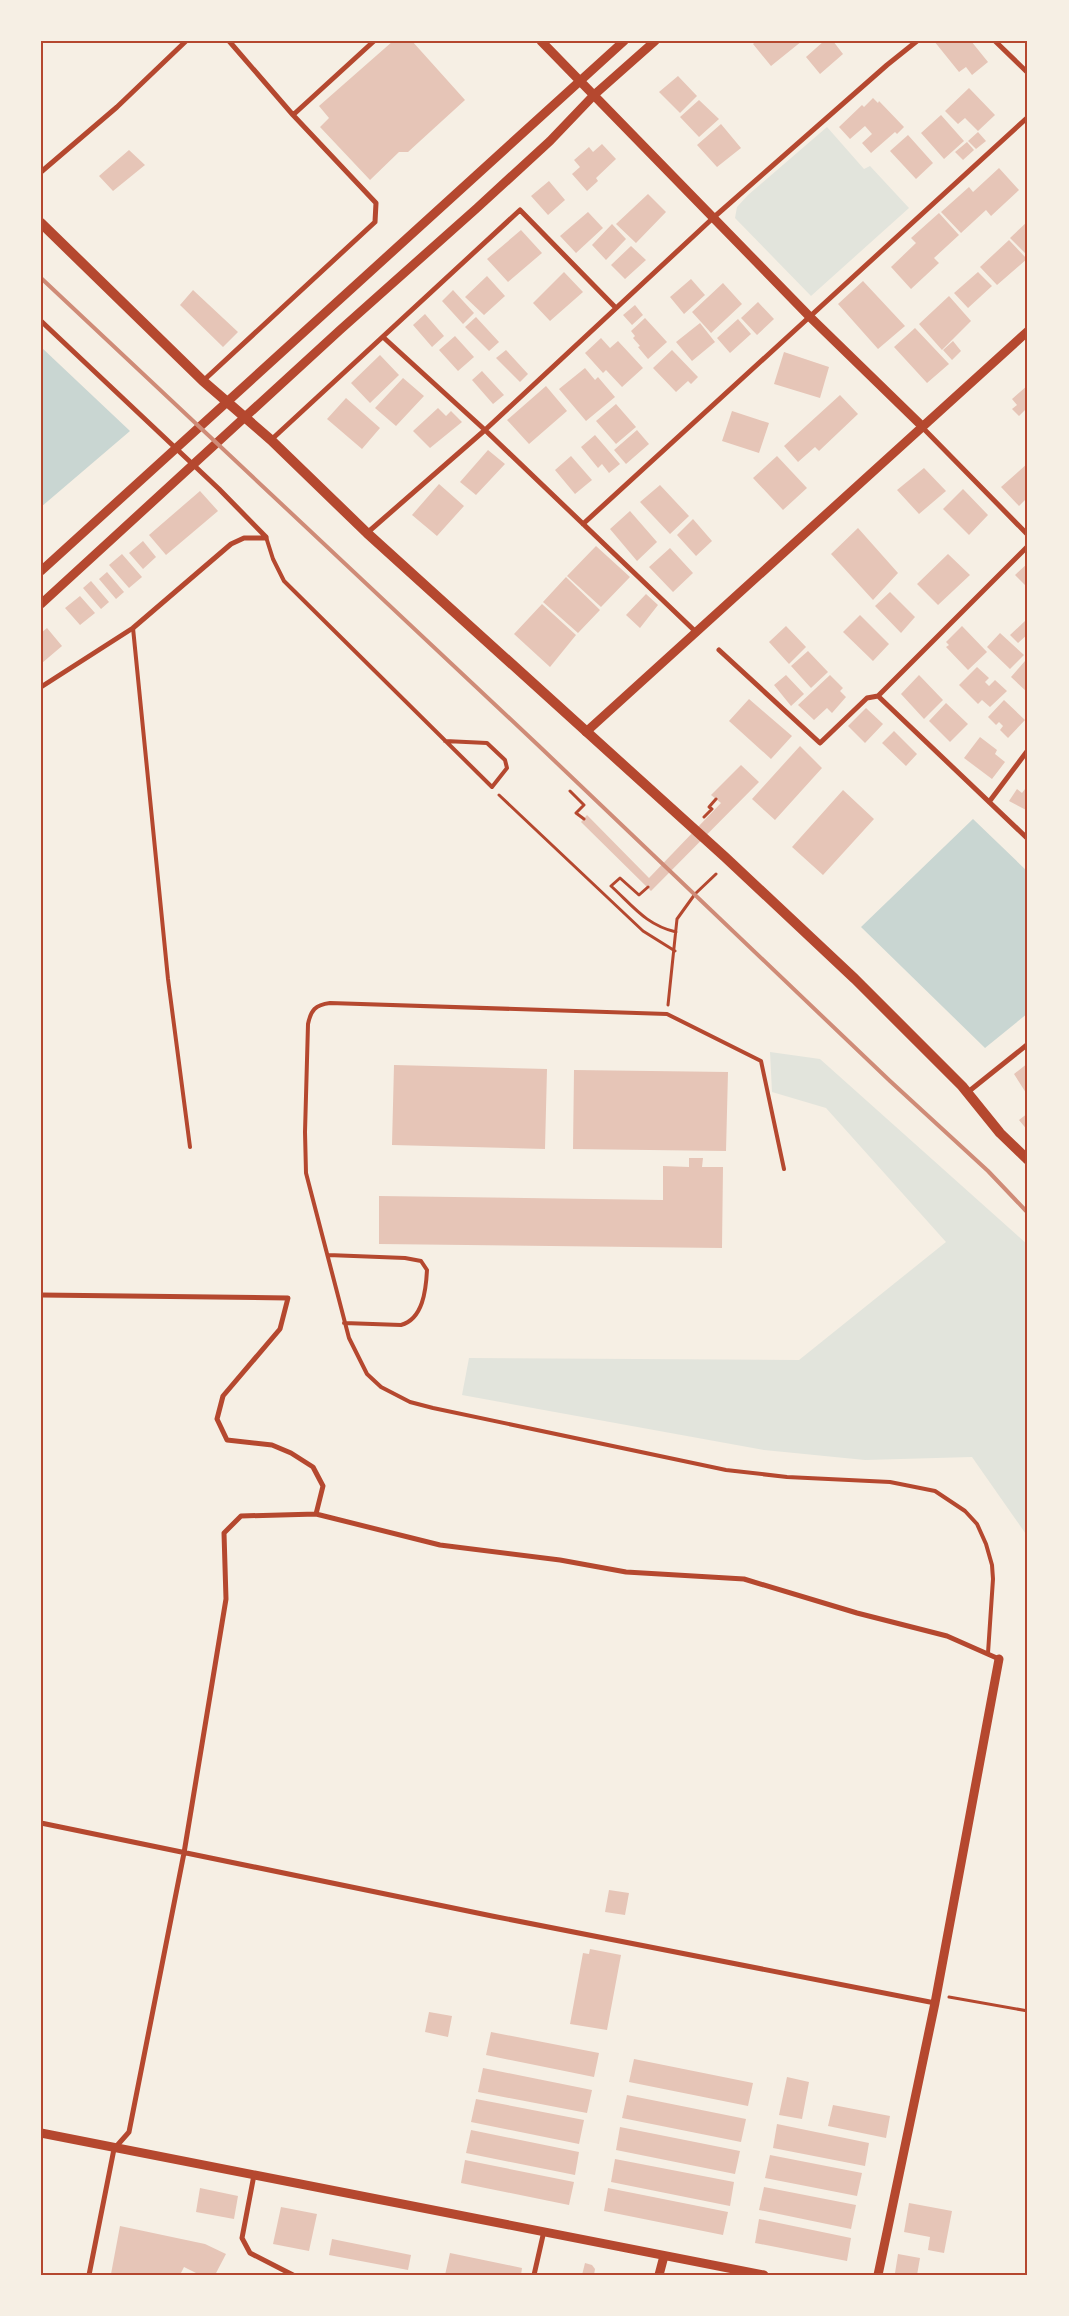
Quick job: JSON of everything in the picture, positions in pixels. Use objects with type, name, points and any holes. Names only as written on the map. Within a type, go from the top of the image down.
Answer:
[{"type":"main road","points":[[41,223],[203,381],[271,440],[367,533],[725,857],[855,979],[967,1093],[1000,1133],[1028,1160]]},
{"type":"street","points":[[41,172],[117,107],[186,41]]},
{"type":"street","points":[[203,381],[376,222],[376,203],[294,115],[229,41]]},
{"type":"street","points":[[294,115],[374,41]]},
{"type":"street","points":[[541,41],[810,317],[922,426],[1028,535]]},
{"type":"street","points":[[41,571],[624,41]]},
{"type":"street","points":[[41,604],[340,330],[477,208],[550,141],[594,95],[655,41]]},
{"type":"street","points":[[367,533],[485,430],[615,307],[713,218],[918,41]]},
{"type":"street","points":[[995,41],[1028,73]]},
{"type":"street","points":[[583,524],[1028,117]]},
{"type":"street","points":[[271,440],[520,210],[615,307]]},
{"type":"street","points":[[41,321],[219,489],[266,538]]},
{"type":"street","points":[[586,732],[1028,331]]},
{"type":"street","points":[[383,337],[485,430],[697,633]]},
{"type":"street","points":[[41,687],[133,628],[231,544],[244,538],[266,538]]},
{"type":"street","points":[[719,650],[820,743],[867,698],[878,696],[1028,546]]},
{"type":"street","points":[[878,696],[1028,839]]},
{"type":"street","points":[[989,802],[1028,750]]},
{"type":"street","points":[[967,1093],[1028,1044]]},
{"type":"street","points":[[41,1295],[288,1298],[280,1329],[223,1396],[217,1419],[227,1440],[272,1445],[313,1467],[323,1486],[316,1514]]},
{"type":"street","points":[[88,2275],[114,2149],[129,2132],[184,1853],[226,1599],[224,1533],[241,1516],[316,1514],[440,1545],[560,1560],[626,1572],[744,1579],[857,1613],[947,1636],[1000,1658],[936,1999],[878,2275]]},
{"type":"street","points":[[41,1823],[598,1937],[936,1999]]},
{"type":"street","points":[[41,2133],[114,2149],[254,2174],[764,2275]]},
{"type":"street","points":[[254,2174],[242,2238],[250,2253],[293,2275]]},
{"type":"street","points":[[534,2275],[544,2231]]},
{"type":"street","points":[[659,2275],[664,2256]]},
{"type":"lane","points":[[266,538],[272,558],[284,581],[445,741],[492,787],[507,768],[505,760],[487,742],[445,741]]},
{"type":"lane","points":[[133,628],[168,979],[190,1147]]},
{"type":"lane","points":[[784,1169],[761,1061],[667,1014],[330,1003],[315,1007],[310,1012],[308,1024],[306,1173],[344,1323],[349,1338],[367,1374],[393,1395],[410,1402],[461,1415],[726,1470],[787,1477],[890,1482],[935,1491],[971,1517],[977,1524],[986,1544],[992,1564],[993,1579],[988,1653]]},
{"type":"lane","points":[[328,1256],[405,1258],[421,1261],[426,1270],[422,1304],[414,1319],[407,1324],[344,1323]]},
{"type":"path","points":[[492,787],[643,930],[675,951]]},
{"type":"path","points":[[570,791],[584,805],[576,813],[584,819]]},
{"type":"path","points":[[704,817],[712,809],[709,807],[716,799]]},
{"type":"path","points":[[667,1014],[677,919],[695,894],[716,874]]},
{"type":"path","points":[[648,888],[639,895],[620,878],[611,886],[649,922],[659,928],[676,932]]},
{"type":"path","points":[[936,1999],[1028,2011]]},
{"type":"shaded area","points":[[827,127],[864,169],[870,166],[909,208],[811,296],[735,218],[737,207],[748,195]]},
{"type":"shaded area","points":[[41,347],[130,431],[41,507]]},
{"type":"shaded area","points":[[973,819],[1028,872],[1028,1013],[985,1048],[861,927]]},
{"type":"shaded area","points":[[770,1052],[820,1059],[1028,1245],[1028,1537],[972,1457],[865,1460],[764,1450],[462,1395],[469,1358],[799,1360],[946,1242],[826,1108],[772,1092]]},
{"type":"building","points":[[393,41],[412,41],[465,100],[408,152],[399,152],[370,180],[320,127],[329,118],[319,106]]},
{"type":"building","points":[[756,41],[802,41],[771,66],[753,44]]},
{"type":"building","points":[[824,41],[833,41],[843,54],[820,74],[806,57]]},
{"type":"building","points":[[934,41],[971,41],[988,62],[972,75],[966,67],[959,72]]},
{"type":"building","points":[[678,76],[697,96],[680,113],[659,92]]},
{"type":"building","points":[[969,88],[995,115],[978,131],[965,118],[958,124],[945,111]]},
{"type":"building","points":[[873,98],[878,103],[879,101],[904,127],[897,134],[895,132],[871,153],[862,143],[872,134],[865,126],[850,139],[839,127],[862,105],[864,107]]},
{"type":"building","points":[[699,100],[719,119],[699,137],[680,117]]},
{"type":"building","points":[[941,115],[964,141],[944,159],[921,133]]},
{"type":"building","points":[[721,124],[741,148],[717,167],[697,145]]},
{"type":"building","points":[[978,132],[986,141],[976,149],[968,141]]},
{"type":"building","points":[[908,135],[933,163],[916,179],[890,151]]},
{"type":"building","points":[[967,142],[974,150],[963,160],[955,152]]},
{"type":"building","points":[[602,144],[616,159],[596,178],[598,181],[587,191],[572,174],[580,167],[574,160],[589,147],[593,152]]},
{"type":"building","points":[[129,150],[145,165],[113,191],[99,176]]},
{"type":"building","points":[[999,168],[1019,190],[991,216],[986,210],[961,233],[941,212],[969,187],[973,192]]},
{"type":"building","points":[[549,181],[565,200],[548,215],[531,196]]},
{"type":"building","points":[[648,194],[666,212],[636,243],[616,224]]},
{"type":"building","points":[[588,212],[603,228],[576,253],[560,236]]},
{"type":"building","points":[[939,213],[959,235],[934,258],[939,263],[911,289],[891,267],[916,243],[911,238]]},
{"type":"building","points":[[1028,221],[1028,256],[1010,238]]},
{"type":"building","points":[[612,224],[626,239],[606,260],[592,245]]},
{"type":"building","points":[[521,230],[542,253],[508,282],[487,259]]},
{"type":"building","points":[[1009,240],[1027,259],[997,285],[980,267]]},
{"type":"building","points":[[631,246],[646,260],[625,279],[611,265]]},
{"type":"building","points":[[564,272],[583,292],[550,321],[533,303]]},
{"type":"building","points":[[978,272],[992,286],[968,308],[954,293]]},
{"type":"building","points":[[487,276],[505,296],[484,315],[465,297]]},
{"type":"building","points":[[691,279],[705,295],[684,314],[670,297]]},
{"type":"building","points":[[863,281],[905,326],[878,349],[838,304]]},
{"type":"building","points":[[723,283],[742,304],[711,333],[692,312]]},
{"type":"building","points":[[193,290],[238,332],[223,347],[180,305]]},
{"type":"building","points":[[453,290],[474,313],[463,324],[442,301]]},
{"type":"building","points":[[949,296],[971,321],[942,350],[919,324]]},
{"type":"building","points":[[758,302],[774,319],[757,335],[741,318]]},
{"type":"building","points":[[635,305],[643,315],[632,325],[623,315]]},
{"type":"building","points":[[425,314],[444,336],[432,347],[413,325]]},
{"type":"building","points":[[476,317],[499,342],[489,351],[465,327]]},
{"type":"building","points":[[645,318],[667,342],[648,359],[638,347],[640,346],[633,338],[635,336],[631,331]]},
{"type":"building","points":[[738,319],[751,334],[730,353],[717,338]]},
{"type":"building","points":[[700,323],[715,342],[692,361],[676,342]]},
{"type":"building","points":[[915,328],[949,364],[927,383],[894,347]]},
{"type":"building","points":[[455,336],[474,357],[458,371],[439,350]]},
{"type":"building","points":[[601,338],[610,348],[618,341],[643,368],[622,387],[606,370],[603,373],[585,353]]},
{"type":"building","points":[[953,341],[961,351],[952,360],[943,350]]},
{"type":"building","points":[[506,350],[528,374],[520,382],[496,358]]},
{"type":"building","points":[[672,350],[698,377],[691,384],[688,381],[676,392],[653,368]]},
{"type":"building","points":[[784,352],[829,367],[820,398],[774,384]]},
{"type":"building","points":[[380,355],[399,375],[370,403],[351,383]]},
{"type":"building","points":[[585,368],[595,380],[598,377],[615,397],[586,421],[559,389]]},
{"type":"building","points":[[482,371],[504,395],[493,404],[472,380]]},
{"type":"building","points":[[403,378],[424,396],[396,426],[375,408]]},
{"type":"building","points":[[1028,385],[1028,411],[1026,409],[1019,416],[1012,409],[1017,405],[1012,399]]},
{"type":"building","points":[[546,386],[567,411],[529,444],[507,420]]},
{"type":"building","points":[[840,395],[858,414],[819,451],[815,447],[798,462],[784,446]]},
{"type":"building","points":[[346,398],[380,428],[362,449],[327,419]]},
{"type":"building","points":[[616,404],[636,427],[616,444],[596,421]]},
{"type":"building","points":[[438,408],[446,416],[451,411],[462,422],[430,448],[413,431]]},
{"type":"building","points":[[732,411],[769,423],[759,453],[722,441]]},
{"type":"building","points":[[637,430],[649,444],[626,464],[614,450]]},
{"type":"building","points":[[595,435],[620,464],[609,473],[602,464],[598,468],[581,447]]},
{"type":"building","points":[[488,450],[505,464],[476,495],[460,482]]},
{"type":"building","points":[[571,456],[592,480],[575,494],[555,470]]},
{"type":"building","points":[[777,456],[807,488],[783,510],[753,478]]},
{"type":"building","points":[[1028,463],[1028,497],[1019,506],[1001,487]]},
{"type":"building","points":[[924,468],[946,491],[919,514],[897,490]]},
{"type":"building","points":[[439,484],[464,506],[437,536],[412,515]]},
{"type":"building","points":[[660,485],[689,516],[670,534],[640,502]]},
{"type":"building","points":[[963,489],[988,515],[969,535],[943,509]]},
{"type":"building","points":[[200,491],[218,511],[166,555],[149,535]]},
{"type":"building","points":[[630,511],[657,542],[637,561],[610,529]]},
{"type":"building","points":[[693,519],[712,541],[696,556],[677,535]]},
{"type":"building","points":[[858,528],[898,573],[873,600],[831,554]]},
{"type":"building","points":[[143,541],[156,557],[143,569],[129,553]]},
{"type":"building","points":[[596,546],[630,577],[601,607],[567,576]]},
{"type":"building","points":[[670,548],[693,573],[673,592],[649,567]]},
{"type":"building","points":[[122,554],[142,577],[129,588],[109,565]]},
{"type":"building","points":[[948,554],[970,575],[938,605],[917,584]]},
{"type":"building","points":[[1028,563],[1028,585],[1025,585],[1015,575]]},
{"type":"building","points":[[107,572],[124,592],[116,599],[99,579]]},
{"type":"building","points":[[566,577],[600,610],[578,633],[543,602]]},
{"type":"building","points":[[91,581],[109,602],[101,609],[83,588]]},
{"type":"building","points":[[890,592],[915,617],[901,633],[875,606]]},
{"type":"building","points":[[646,594],[658,605],[640,628],[626,615]]},
{"type":"building","points":[[80,596],[95,613],[80,625],[65,608]]},
{"type":"building","points":[[542,604],[576,635],[550,667],[514,634]]},
{"type":"building","points":[[860,615],[889,644],[873,661],[843,632]]},
{"type":"building","points":[[1025,621],[1028,624],[1028,634],[1018,643],[1010,635]]},
{"type":"building","points":[[786,626],[806,647],[789,664],[769,642]]},
{"type":"building","points":[[962,626],[987,652],[968,670],[946,647],[949,645],[946,642]]},
{"type":"building","points":[[47,628],[62,646],[42,663],[41,633]]},
{"type":"building","points":[[1000,633],[1024,655],[1010,669],[987,647]]},
{"type":"building","points":[[808,651],[828,672],[811,688],[791,666]]},
{"type":"building","points":[[1025,661],[1028,664],[1028,693],[1011,677]]},
{"type":"building","points":[[977,667],[989,678],[985,682],[989,686],[995,680],[1007,691],[990,707],[982,700],[978,704],[959,685]]},
{"type":"building","points":[[786,675],[804,694],[791,706],[774,685]]},
{"type":"building","points":[[830,675],[843,688],[840,691],[846,697],[832,713],[827,708],[814,720],[798,705]]},
{"type":"building","points":[[919,675],[943,700],[924,719],[901,694]]},
{"type":"building","points":[[749,699],[792,736],[771,759],[729,721]]},
{"type":"building","points":[[1004,700],[1025,720],[1008,738],[1000,730],[1003,726],[999,722],[996,725],[988,717]]},
{"type":"building","points":[[946,703],[968,724],[950,742],[929,721]]},
{"type":"building","points":[[866,708],[883,724],[865,743],[848,726]]},
{"type":"building","points":[[894,731],[917,754],[906,766],[882,743]]},
{"type":"building","points":[[980,737],[997,750],[995,754],[1005,762],[992,779],[964,758]]},
{"type":"building","points":[[800,746],[822,768],[775,820],[752,799]]},
{"type":"building","points":[[741,765],[759,782],[651,891],[581,822],[587,815],[649,878],[721,803],[711,795]]},
{"type":"building","points":[[1028,785],[1028,811],[1009,801],[1017,789],[1022,793]]},
{"type":"building","points":[[843,790],[874,819],[823,875],[792,847]]},
{"type":"building","points":[[1028,1063],[1028,1096],[1014,1074]]},
{"type":"building","points":[[394,1065],[547,1069],[545,1149],[392,1145]]},
{"type":"building","points":[[574,1070],[728,1072],[726,1151],[573,1149]]},
{"type":"building","points":[[1028,1113],[1028,1131],[1019,1120]]},
{"type":"building","points":[[689,1158],[703,1158],[702,1167],[723,1167],[722,1248],[379,1244],[379,1196],[663,1200],[663,1166],[689,1167]]},
{"type":"building","points":[[609,1890],[629,1893],[625,1915],[605,1912]]},
{"type":"building","points":[[590,1949],[621,1955],[607,2030],[570,2024],[583,1953],[589,1954]]},
{"type":"building","points":[[429,2012],[452,2016],[448,2037],[425,2032]]},
{"type":"building","points":[[491,2032],[599,2053],[594,2077],[486,2055]]},
{"type":"building","points":[[634,2059],[753,2083],[748,2106],[629,2082]]},
{"type":"building","points":[[483,2068],[592,2090],[587,2113],[478,2092]]},
{"type":"building","points":[[787,2077],[809,2082],[802,2119],[779,2115]]},
{"type":"building","points":[[627,2095],[746,2119],[741,2142],[622,2118]]},
{"type":"building","points":[[476,2099],[584,2120],[579,2144],[471,2122]]},
{"type":"building","points":[[833,2105],[890,2116],[886,2138],[828,2126]]},
{"type":"building","points":[[777,2124],[869,2143],[865,2166],[773,2148]]},
{"type":"building","points":[[620,2127],[740,2151],[735,2174],[616,2150]]},
{"type":"building","points":[[471,2130],[579,2152],[575,2175],[466,2153]]},
{"type":"building","points":[[770,2155],[862,2173],[857,2196],[765,2178]]},
{"type":"building","points":[[615,2159],[734,2182],[730,2206],[611,2182]]},
{"type":"building","points":[[465,2160],[574,2182],[569,2205],[461,2183]]},
{"type":"building","points":[[764,2187],[856,2205],[851,2229],[759,2210]]},
{"type":"building","points":[[200,2188],[238,2196],[234,2219],[196,2212]]},
{"type":"building","points":[[608,2188],[728,2212],[723,2235],[604,2211]]},
{"type":"building","points":[[909,2203],[952,2211],[944,2253],[928,2250],[930,2237],[904,2232]]},
{"type":"building","points":[[281,2207],[317,2214],[309,2251],[273,2244]]},
{"type":"building","points":[[759,2219],[851,2238],[847,2261],[755,2243]]},
{"type":"building","points":[[120,2226],[205,2244],[226,2254],[215,2275],[200,2275],[184,2267],[180,2275],[111,2274]]},
{"type":"building","points":[[332,2239],[411,2255],[408,2270],[329,2255]]},
{"type":"building","points":[[450,2253],[522,2268],[521,2275],[445,2275]]},
{"type":"building","points":[[898,2254],[920,2258],[917,2275],[895,2273]]},
{"type":"building","points":[[585,2263],[592,2265],[595,2269],[594,2275],[582,2275]]},
{"type":"railway","points":[[41,278],[539,746],[890,1081],[988,1171],[1028,1213]]}]
